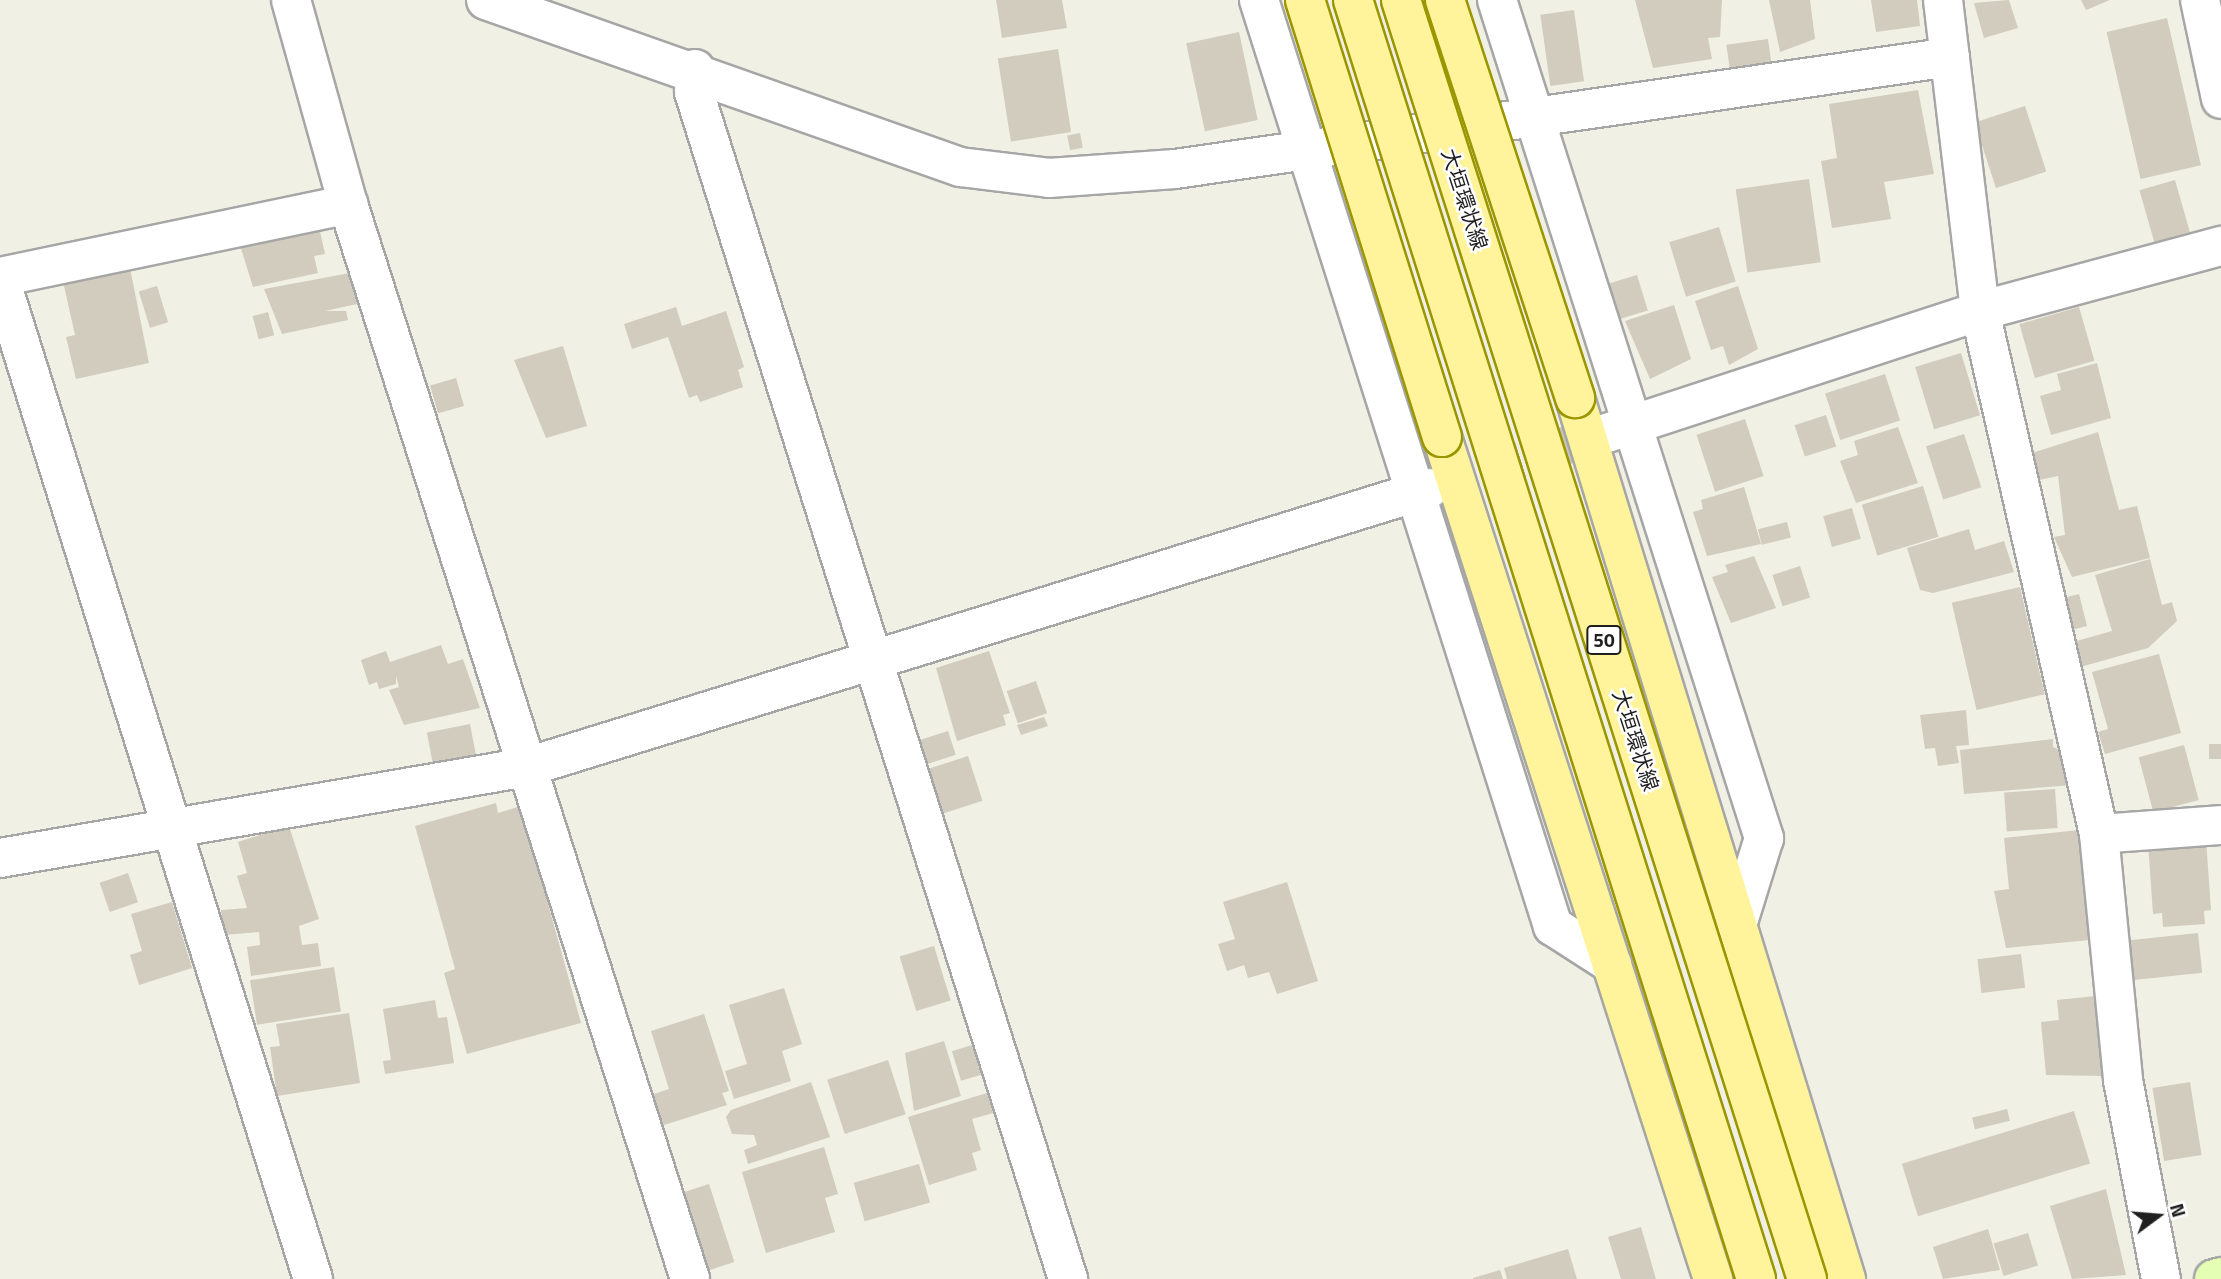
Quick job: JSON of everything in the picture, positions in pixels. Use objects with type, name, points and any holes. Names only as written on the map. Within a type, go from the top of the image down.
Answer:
[{"type":"main road","points":[[1305,0],[1442,437],[1713,1279]]},
{"type":"main road","name":"50","points":[[1353,0],[1756,1279]]},
{"type":"main road","name":"大垣環状線","points":[[1402,0],[1807,1279]]},
{"type":"main road","name":"50","points":[[1446,0],[1575,398],[1846,1279]]},
{"type":"street","points":[[291,0],[348,204],[690,1279]]},
{"type":"street","points":[[486,0],[695,69],[960,167],[1049,178],[1304,150],[1950,57]]},
{"type":"street","points":[[1259,0],[1304,150],[1422,491],[1553,926],[1612,964]]},
{"type":"street","points":[[1497,0],[1535,117],[1617,429],[1764,838],[1737,925]]},
{"type":"street","points":[[1943,0],[1980,311],[2099,834],[2123,1080],[2161,1279]]},
{"type":"street","points":[[2208,4],[2221,99]]},
{"type":"street","points":[[695,69],[694,92],[1068,1279]]},
{"type":"street","points":[[313,1279],[0,278],[348,204]]},
{"type":"street","points":[[1617,429],[1980,311],[2221,246]]},
{"type":"street","points":[[0,858],[527,767],[1422,491]]},
{"type":"street","points":[[2099,834],[2221,825]]},
{"type":"street","points":[[2214,1279],[2221,1277]]},
{"type":"building","points":[[996,0],[1062,0],[1067,28],[1002,38]]},
{"type":"building","points":[[1635,0],[1722,0],[1720,37],[1708,38],[1712,59],[1653,68]]},
{"type":"building","points":[[1769,0],[1810,0],[1815,39],[1780,52]]},
{"type":"building","points":[[1871,0],[1917,0],[1920,26],[1876,32]]},
{"type":"building","points":[[2009,0],[2018,28],[1984,38],[1974,3]]},
{"type":"building","points":[[2081,0],[2110,0],[2086,10]]},
{"type":"building","points":[[1574,10],[1584,81],[1550,86],[1540,15]]},
{"type":"building","points":[[2167,18],[2201,165],[2141,179],[2107,32]]},
{"type":"building","points":[[1239,32],[1258,120],[1205,131],[1186,43]]},
{"type":"building","points":[[1768,39],[1772,67],[1730,73],[1726,45]]},
{"type":"building","points":[[1058,49],[1071,132],[1011,142],[998,59]]},
{"type":"building","points":[[1918,90],[1934,174],[1884,182],[1891,219],[1832,228],[1821,161],[1837,158],[1829,104]]},
{"type":"building","points":[[2025,106],[2046,172],[1996,188],[1975,122]]},
{"type":"building","points":[[1080,133],[1083,148],[1070,150],[1067,135]]},
{"type":"building","points":[[1809,179],[1821,262],[1747,272],[1736,189]]},
{"type":"building","points":[[2175,180],[2190,232],[2154,242],[2139,190]]},
{"type":"building","points":[[318,222],[325,254],[314,256],[318,273],[253,287],[238,239]]},
{"type":"building","points":[[1719,227],[1736,282],[1686,297],[1669,242]]},
{"type":"building","points":[[129,263],[149,363],[76,379],[66,337],[75,335],[62,277]]},
{"type":"building","points":[[350,273],[357,304],[325,311],[346,311],[348,320],[282,334],[264,289]]},
{"type":"building","points":[[1637,275],[1648,310],[1617,320],[1606,284]]},
{"type":"building","points":[[157,286],[168,322],[150,328],[139,292]]},
{"type":"building","points":[[1738,286],[1758,349],[1729,365],[1723,346],[1711,350],[1695,301]]},
{"type":"building","points":[[1674,305],[1691,359],[1650,379],[1625,321]]},
{"type":"building","points":[[676,307],[682,326],[726,311],[744,367],[738,370],[743,387],[700,402],[697,395],[689,398],[668,337],[632,349],[624,324]]},
{"type":"building","points":[[2079,307],[2094,361],[2035,378],[2019,324]]},
{"type":"building","points":[[268,312],[274,335],[259,339],[253,316]]},
{"type":"building","points":[[563,346],[587,426],[546,438],[514,360]]},
{"type":"building","points":[[1961,353],[1980,415],[1934,429],[1915,367]]},
{"type":"building","points":[[2097,363],[2111,418],[2051,435],[2040,396],[2061,390],[2057,374]]},
{"type":"building","points":[[1885,374],[1900,421],[1840,440],[1825,393]]},
{"type":"building","points":[[456,378],[464,406],[438,413],[430,385]]},
{"type":"building","points":[[1826,415],[1836,446],[1805,457],[1795,425]]},
{"type":"building","points":[[1745,419],[1764,476],[1715,492],[1696,435]]},
{"type":"building","points":[[1898,427],[1918,483],[1856,503],[1840,461],[1858,455],[1854,441]]},
{"type":"building","points":[[2098,432],[2119,510],[2137,506],[2150,558],[2072,577],[2054,537],[2065,535],[2058,476],[2025,483],[2019,457]]},
{"type":"building","points":[[1964,434],[1981,487],[1943,500],[1926,446]]},
{"type":"building","points":[[1923,486],[1938,537],[1877,555],[1862,505]]},
{"type":"building","points":[[1744,487],[1761,544],[1707,556],[1693,512],[1703,509],[1701,500]]},
{"type":"building","points":[[1852,508],[1861,539],[1832,547],[1823,516]]},
{"type":"building","points":[[1787,522],[1791,538],[1762,545],[1758,529]]},
{"type":"building","points":[[1969,529],[1975,550],[2004,541],[2014,572],[1933,593],[1920,590],[1907,548]]},
{"type":"building","points":[[1754,556],[1776,608],[1731,623],[1712,577],[1728,572],[1725,565]]},
{"type":"building","points":[[2150,559],[2162,605],[2172,602],[2177,621],[2148,648],[2073,669],[2066,644],[2112,631],[2095,575]]},
{"type":"building","points":[[1800,566],[1810,597],[1783,606],[1772,575]]},
{"type":"building","points":[[2020,587],[2045,694],[1977,710],[1952,603]]},
{"type":"building","points":[[2079,594],[2087,626],[2062,632],[2054,600]]},
{"type":"building","points":[[441,645],[448,664],[463,659],[480,708],[404,725],[389,690],[399,687],[396,676],[396,684],[379,689],[377,682],[369,685],[361,660],[386,651],[390,662]]},
{"type":"building","points":[[989,651],[1010,713],[1003,715],[1006,725],[957,741],[936,668]]},
{"type":"building","points":[[2159,654],[2181,733],[2105,754],[2098,732],[2108,729],[2092,672]]},
{"type":"building","points":[[1036,681],[1047,713],[1018,723],[1007,691]]},
{"type":"building","points":[[1966,710],[1969,745],[1956,746],[1959,763],[1938,766],[1935,748],[1925,749],[1920,715]]},
{"type":"building","points":[[1044,717],[1048,726],[1021,735],[1017,725]]},
{"type":"building","points":[[470,724],[476,756],[433,765],[427,732]]},
{"type":"building","points":[[948,731],[956,755],[921,766],[914,742]]},
{"type":"building","points":[[2053,739],[2053,747],[2064,752],[2072,785],[1964,794],[1960,750]]},
{"type":"building","points":[[2209,744],[2221,744],[2221,759],[2209,759]]},
{"type":"building","points":[[2184,745],[2199,800],[2153,812],[2139,757]]},
{"type":"building","points":[[968,756],[983,801],[937,816],[922,771]]},
{"type":"building","points":[[2055,789],[2058,828],[2007,831],[2004,793]]},
{"type":"building","points":[[496,803],[498,813],[521,806],[581,1023],[467,1054],[444,973],[455,969],[415,826]]},
{"type":"building","points":[[289,826],[319,919],[299,926],[302,945],[318,943],[321,966],[251,976],[247,947],[260,945],[259,932],[224,935],[221,910],[247,908],[237,876],[247,873],[238,842]]},
{"type":"building","points":[[2079,830],[2090,940],[2006,948],[1994,891],[2009,889],[2004,838]]},
{"type":"building","points":[[2206,839],[2211,910],[2204,911],[2205,924],[2163,927],[2162,913],[2153,914],[2148,843]]},
{"type":"building","points":[[128,873],[138,902],[110,912],[100,883]]},
{"type":"building","points":[[1287,882],[1318,981],[1277,994],[1269,972],[1248,978],[1244,965],[1227,971],[1218,944],[1235,939],[1223,902]]},
{"type":"building","points":[[172,902],[192,968],[139,985],[130,955],[142,951],[131,914]]},
{"type":"building","points":[[2198,933],[2202,973],[2132,980],[2127,940]]},
{"type":"building","points":[[934,946],[951,1001],[916,1011],[900,957]]},
{"type":"building","points":[[2021,954],[2025,988],[1981,993],[1977,959]]},
{"type":"building","points":[[334,967],[341,1011],[257,1025],[250,980]]},
{"type":"building","points":[[784,988],[802,1044],[782,1051],[791,1081],[734,1099],[725,1071],[747,1064],[729,1005]]},
{"type":"building","points":[[2096,996],[2104,1076],[2046,1075],[2041,1022],[2059,1020],[2057,1000]]},
{"type":"building","points":[[435,1000],[438,1018],[447,1017],[454,1063],[385,1074],[383,1061],[391,1060],[383,1009]]},
{"type":"building","points":[[349,1013],[360,1083],[277,1096],[270,1047],[280,1046],[276,1024]]},
{"type":"building","points":[[704,1014],[729,1091],[722,1093],[727,1105],[658,1127],[648,1096],[669,1089],[651,1031]]},
{"type":"building","points":[[944,1041],[961,1096],[914,1111],[905,1053]]},
{"type":"building","points":[[972,1045],[981,1075],[961,1081],[952,1051]]},
{"type":"building","points":[[888,1060],[906,1114],[845,1134],[827,1080]]},
{"type":"building","points":[[811,1082],[830,1137],[748,1164],[744,1150],[757,1145],[754,1135],[732,1134],[726,1117],[731,1110]]},
{"type":"building","points":[[2190,1082],[2202,1155],[2164,1161],[2152,1088]]},
{"type":"building","points":[[987,1093],[993,1113],[972,1119],[981,1150],[972,1153],[977,1170],[929,1185],[908,1117]]},
{"type":"building","points":[[2007,1109],[2010,1121],[1975,1129],[1972,1118]]},
{"type":"building","points":[[2074,1111],[2090,1164],[1918,1216],[1902,1164]]},
{"type":"building","points":[[824,1147],[838,1194],[825,1198],[835,1232],[766,1253],[742,1172]]},
{"type":"building","points":[[919,1164],[930,1202],[865,1221],[854,1183]]},
{"type":"building","points":[[709,1184],[734,1262],[707,1271],[681,1193]]},
{"type":"building","points":[[2106,1189],[2126,1275],[2072,1279],[2050,1206]]},
{"type":"building","points":[[1641,1227],[1656,1279],[1621,1279],[1608,1237]]},
{"type":"building","points":[[1988,1229],[2000,1270],[1943,1279],[1933,1247]]},
{"type":"building","points":[[2028,1233],[2038,1266],[2004,1276],[1994,1244]]},
{"type":"building","points":[[1568,1249],[1577,1279],[1507,1279],[1504,1268]]},
{"type":"building","points":[[1500,1270],[1503,1279],[1473,1279],[1473,1278]]},
{"type":"tunnel","points":[[1430,488],[1602,434]]}]
